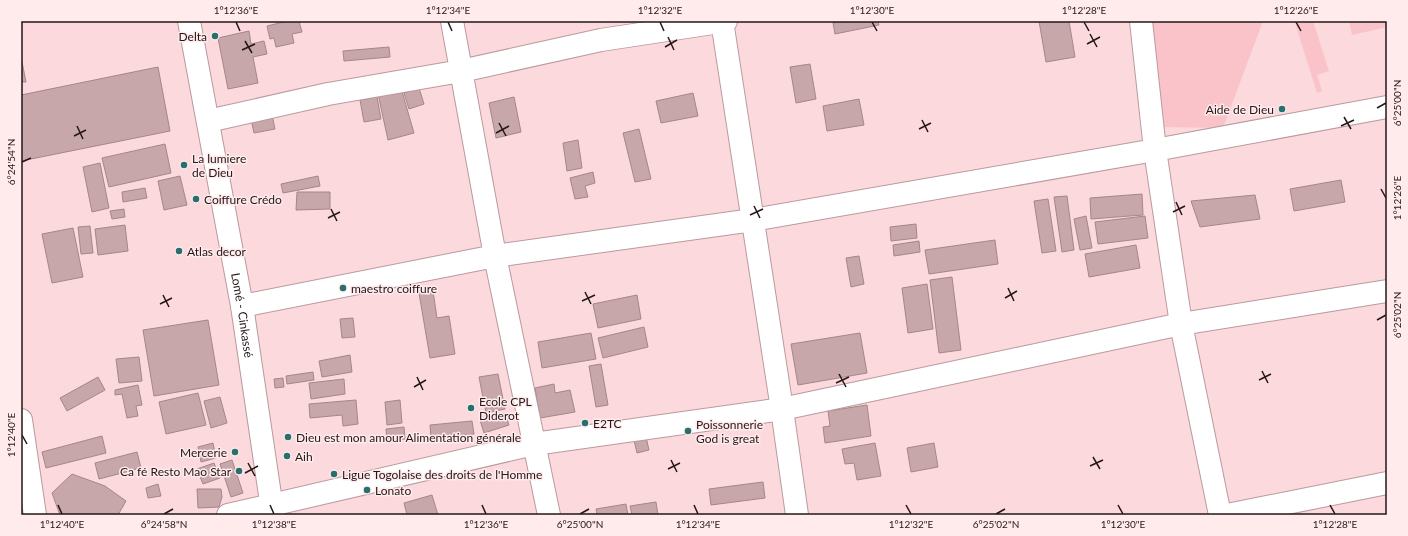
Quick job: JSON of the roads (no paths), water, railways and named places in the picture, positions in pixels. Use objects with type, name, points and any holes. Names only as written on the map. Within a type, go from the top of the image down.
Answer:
[{"type":"main road","name":"Lomé - Cinkassé","points":[[189,21],[242,306],[272,510]]},
{"type":"main road","points":[[452,21],[495,256],[548,515]]},
{"type":"main road","points":[[722,21],[797,515]]},
{"type":"main road","points":[[208,121],[328,94],[461,71],[600,40],[726,21]]},
{"type":"main road","points":[[1140,21],[1155,150],[1181,324],[1220,515]]},
{"type":"main road","points":[[242,306],[495,256],[753,220],[1155,150],[1387,107]]},
{"type":"main road","points":[[228,515],[272,510],[534,444],[782,409],[1181,324],[1387,291]]},
{"type":"main road","points":[[21,420],[35,515]]},
{"type":"main road","points":[[1227,515],[1387,483]]},
{"type":"place","name":"Delta","points":[[215,36]]},
{"type":"place","name":"Aide de Dieu","points":[[1282,109]]},
{"type":"place","name":"La lumiere de Dieu","points":[[184,165]]},
{"type":"place","name":"Coiffure Crédo","points":[[196,199]]},
{"type":"place","name":"Atlas decor","points":[[179,251]]},
{"type":"place","name":"maestro coiffure","points":[[343,288]]},
{"type":"place","name":"Ecole CPL Diderot","points":[[471,408]]},
{"type":"place","name":"E2TC","points":[[585,423]]},
{"type":"place","name":"Poissonnerie God is great","points":[[688,431]]},
{"type":"place","name":"Dieu est mon amour Alimentation générale","points":[[288,437]]},
{"type":"place","name":"Mercerie","points":[[235,452]]},
{"type":"place","name":"Aih","points":[[287,456]]},
{"type":"place","name":"Ca fé Resto Mao Star","points":[[239,471]]},
{"type":"place","name":"Ligue Togolaise des droits de l'Homme","points":[[334,474]]},
{"type":"place","name":"Lonato","points":[[367,490]]}]
